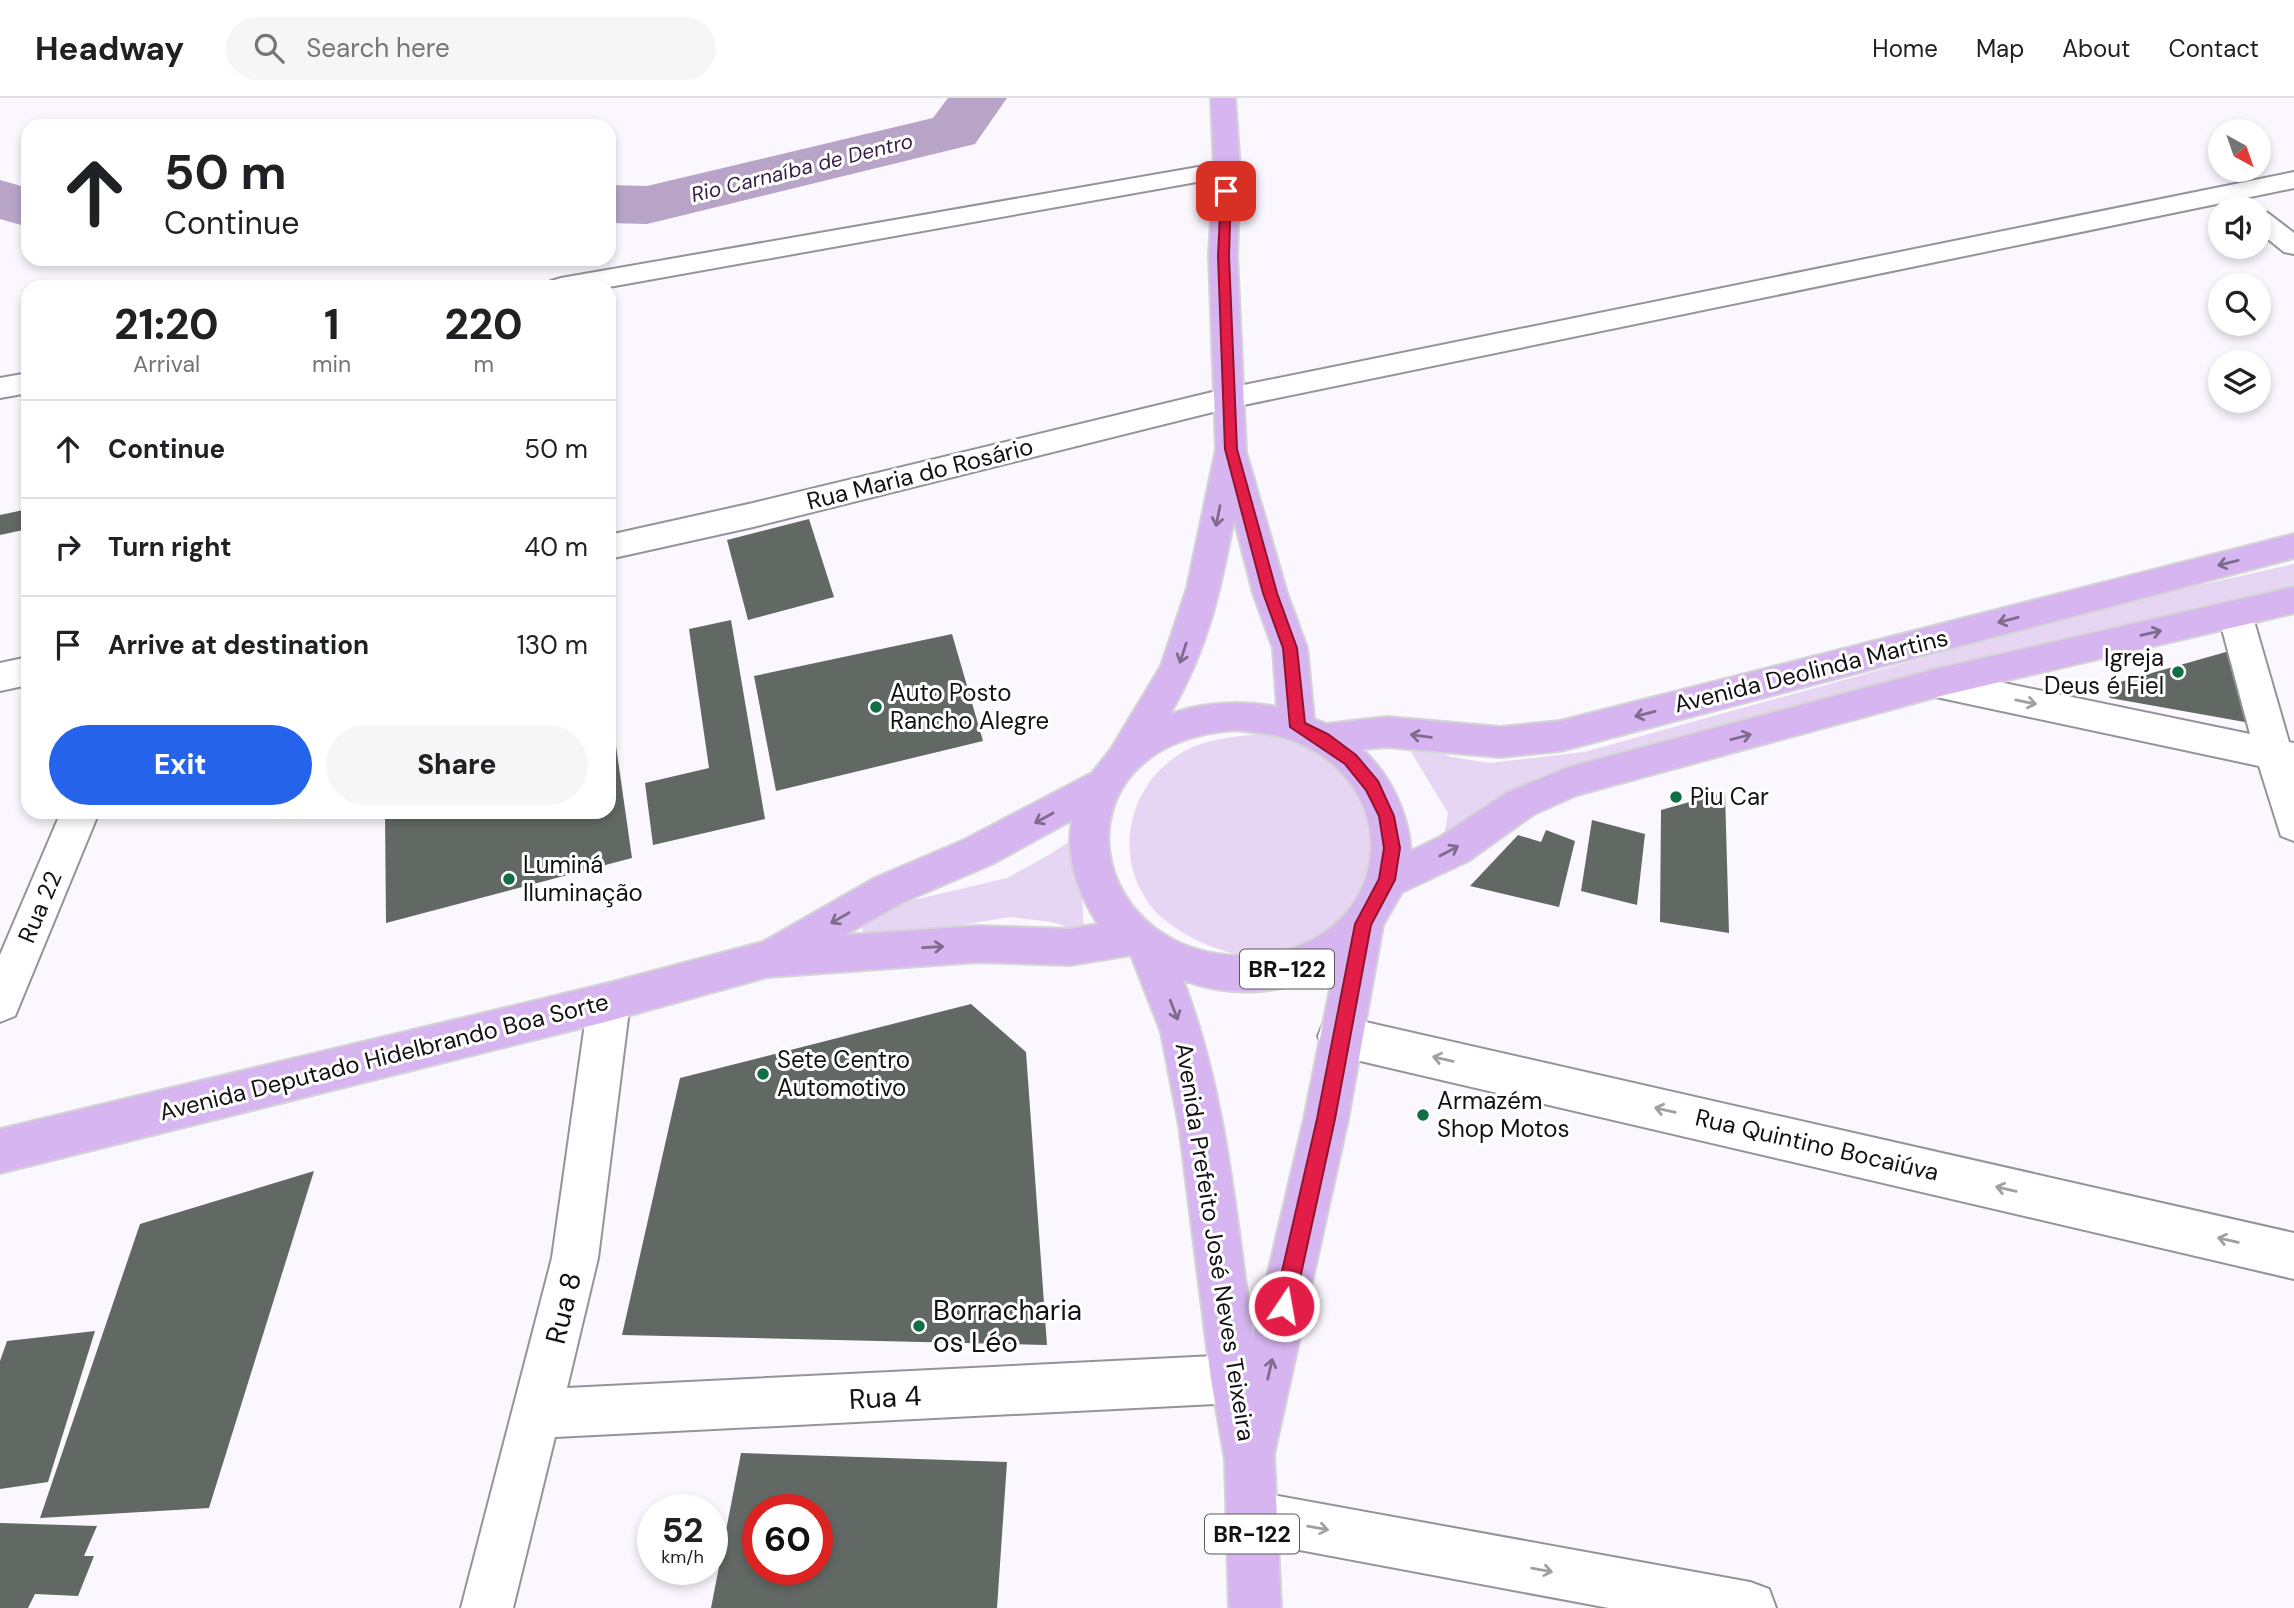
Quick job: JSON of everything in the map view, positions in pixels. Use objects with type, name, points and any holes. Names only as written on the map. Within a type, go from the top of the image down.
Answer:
[{"type":"main road","name":"BR-122","points":[[1223,98],[1227,170],[1223,256],[1231,449],[1270,593],[1290,648],[1310,733]]},
{"type":"main road","name":"BR-122","points":[[1113,771],[1155,735],[1193,721],[1234,716],[1266,719],[1310,733],[1350,760],[1372,785],[1387,816],[1392,848],[1387,880],[1363,924],[1342,943],[1317,958],[1288,969],[1257,974],[1200,968],[1173,959],[1142,941],[1114,914],[1098,888],[1090,862],[1088,835],[1093,808],[1113,771],[1178,669],[1204,588],[1231,449]]},
{"type":"main road","name":"Avenida Deolinda Martins","points":[[1310,733],[1387,732],[1500,742],[1560,736],[2294,546]]},
{"type":"main road","name":"Avenida Deolinda Martins","points":[[1387,880],[1454,849],[1521,803],[1569,782],[1936,683],[2294,600]]},
{"type":"main road","name":"Avenida Deputado Hidelbrando Boa Sorte","points":[[767,959],[888,890],[978,852],[1113,771]]},
{"type":"main road","name":"Avenida Prefeito José Neves Teixeira","points":[[1250,1460],[1326,1119],[1339,1036],[1363,924]]},
{"type":"main road","name":"Avenida Deputado Hidelbrando Boa Sorte","points":[[0,1151],[609,1002],[767,959],[977,944],[1070,947],[1142,941]]},
{"type":"main road","name":"Avenida Prefeito José Neves Teixeira","points":[[1142,941],[1182,1032],[1201,1125],[1235,1380],[1250,1460],[1255,1608]]},
{"type":"street","points":[[601,280],[1227,170]]},
{"type":"street","name":"Rua Maria do Rosário","points":[[2248,196],[2294,180]]},
{"type":"street","name":"Rua Maria do Rosário","points":[[616,545],[766,512],[1229,398],[2208,206]]},
{"type":"street","points":[[2271,229],[2294,247]]},
{"type":"street","points":[[0,388],[21,384]]},
{"type":"street","points":[[2235,614],[2284,756],[2294,825]]},
{"type":"street","points":[[0,677],[21,672]]},
{"type":"street","points":[[1936,683],[2284,756]]},
{"type":"street","name":"Rua 22","points":[[0,1003],[77,819]]},
{"type":"street","name":"Rua 8","points":[[487,1608],[534,1414],[560,1327],[576,1258],[609,1002]]},
{"type":"street","name":"Rua Quintino Bocaiúva","points":[[1339,1036],[2294,1255]]},
{"type":"street","name":"Rua 4","points":[[534,1414],[1235,1380]]},
{"type":"street","points":[[1251,1516],[1750,1608]]},
{"type":"shaded area","points":[[2294,564],[2294,589],[1902,685],[1444,837],[1448,813],[1408,747],[1423,747],[1452,757],[1489,763],[1584,752],[2117,604]]},
{"type":"shaded area","points":[[1260,734],[1301,741],[1338,758],[1385,818],[1359,923],[1301,951],[1274,958],[1250,957],[1218,949],[1173,926],[1159,915],[1144,895],[1134,874],[1130,851],[1131,828],[1137,805],[1148,784],[1163,766],[1201,744]]},
{"type":"shaded area","points":[[1079,835],[1084,933],[1052,922],[1010,917],[863,941],[862,912],[1007,878]]},
{"type":"building","points":[[21,510],[21,530],[0,535],[0,515]]},
{"type":"building","points":[[809,519],[834,597],[748,620],[727,540]]},
{"type":"building","points":[[731,620],[765,819],[653,845],[645,783],[709,768],[689,629]]},
{"type":"building","points":[[952,634],[983,741],[776,791],[754,676]]},
{"type":"building","points":[[2233,650],[2256,724],[2110,698],[2106,686]]},
{"type":"building","points":[[616,746],[632,858],[386,923],[385,819],[616,819]]},
{"type":"building","points":[[1725,792],[1729,933],[1660,922],[1661,810]]},
{"type":"building","points":[[1592,820],[1645,834],[1637,905],[1581,891]]},
{"type":"building","points":[[1546,830],[1575,841],[1559,907],[1470,886],[1518,835],[1541,842]]},
{"type":"building","points":[[971,1004],[1026,1052],[1047,1345],[622,1335],[680,1078]]},
{"type":"building","points":[[314,1171],[209,1508],[40,1518],[140,1224]]},
{"type":"building","points":[[95,1331],[48,1482],[0,1489],[0,1361],[7,1341]]},
{"type":"building","points":[[741,1453],[1007,1462],[997,1608],[711,1608],[715,1585],[728,1585],[728,1520]]},
{"type":"building","points":[[0,1523],[97,1526],[84,1556],[94,1556],[78,1596],[35,1594],[28,1608],[0,1608]]},
{"type":"waterway","name":"Rio Carnaíba de Dentro","points":[[616,204],[647,205],[954,131],[978,98]]},
{"type":"waterway","name":"Rio Carnaíba de Dentro","points":[[0,199],[21,206]]},
{"type":"place","name":"Igreja Deus é Fiel","points":[[2178,672]]},
{"type":"place","name":"Auto Posto Rancho Alegre","points":[[876,707]]},
{"type":"place","name":"Piu Car","points":[[1676,797]]},
{"type":"place","name":"Luminá Iluminação","points":[[509,879]]},
{"type":"place","name":"Sete Centro Automotivo","points":[[763,1074]]},
{"type":"place","name":"Armazém Shop Motos","points":[[1423,1115]]},
{"type":"place","name":"Borracharia os Léo","points":[[919,1326]]},
{"type":"route","points":[[1226,191],[1223,256],[1231,449],[1270,593],[1290,648],[1296,691],[1297,727],[1323,739],[1350,760],[1372,785],[1387,816],[1392,848],[1387,880],[1363,924],[1339,1036],[1326,1119],[1284,1306]]}]
